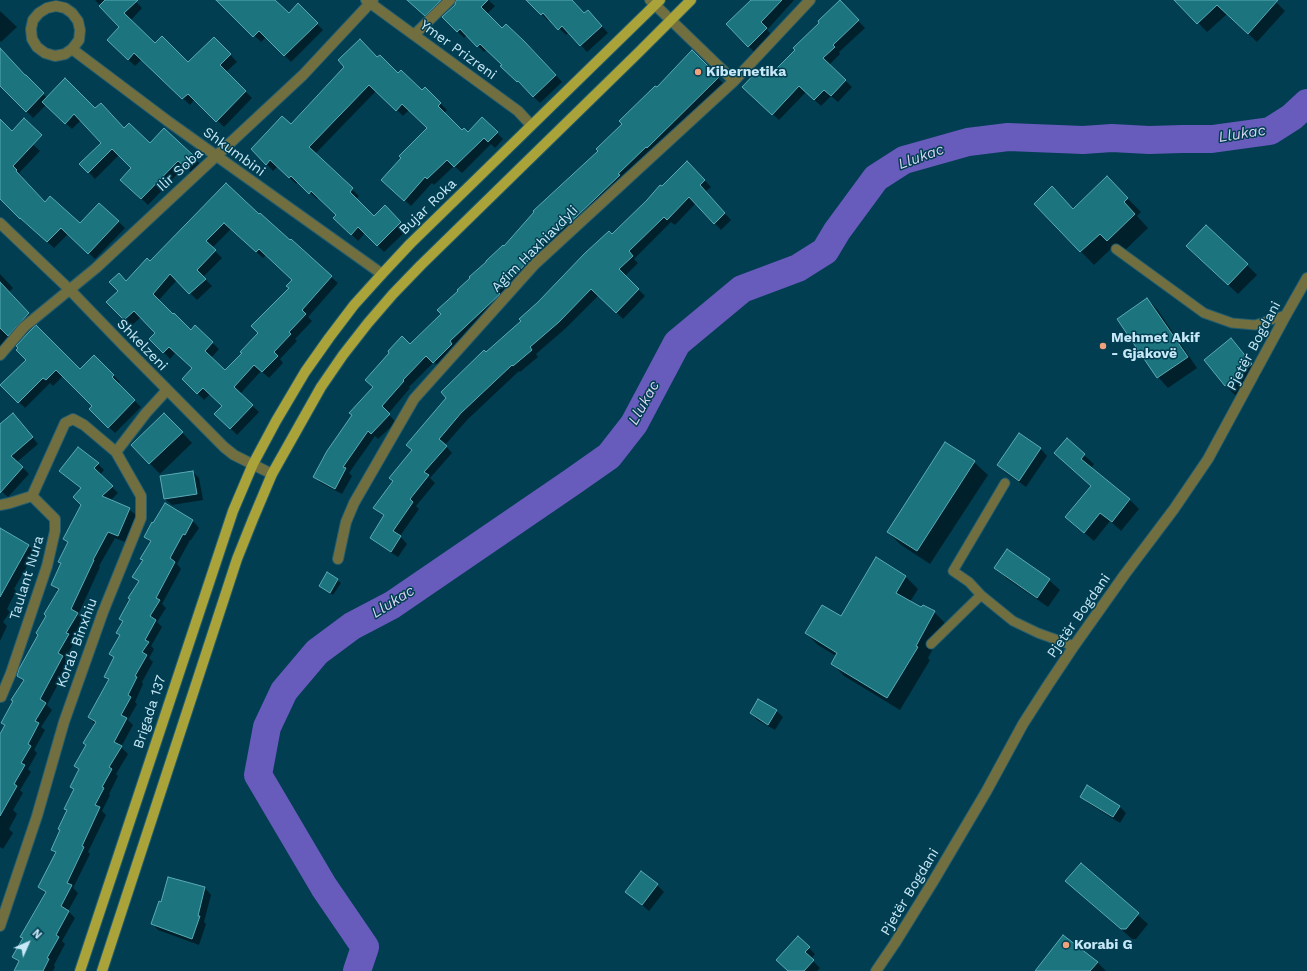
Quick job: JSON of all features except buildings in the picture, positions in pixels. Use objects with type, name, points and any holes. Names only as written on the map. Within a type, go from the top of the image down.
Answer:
[{"type":"main road","points":[[102,971],[252,519],[272,474],[321,387],[363,330],[393,294],[691,0]]},
{"type":"main road","name":"Bujar Roka","points":[[253,464],[305,372],[337,327],[382,274],[655,1]]},
{"type":"main road","name":"Brigada 137","points":[[80,971],[221,544],[253,464]]},
{"type":"street","points":[[414,35],[450,0]]},
{"type":"street","name":"Agim Haxhiavdyli","points":[[338,559],[346,522],[354,503],[414,399],[535,264],[734,81],[810,0]]},
{"type":"street","name":"Ymer Prizreni","points":[[370,1],[518,111],[531,126]]},
{"type":"street","name":"Ilir Soba","points":[[0,355],[24,327],[96,268],[303,75],[370,1]]},
{"type":"street","points":[[655,1],[734,81]]},
{"type":"street","points":[[56,6],[65,8],[72,13],[78,21],[80,30],[78,40],[72,49],[64,54],[54,56],[45,53],[37,47],[32,39],[31,30],[33,20],[39,13],[47,8],[56,6]]},
{"type":"street","name":"Shkumbini","points":[[72,49],[216,156],[382,274]]},
{"type":"street","name":"Shkelzeni","points":[[0,224],[69,289],[224,447],[234,455],[272,474]]},
{"type":"street","name":"Pjetër Bogdani","points":[[876,971],[934,880],[986,792],[1023,724],[1074,646],[1125,574],[1174,509],[1208,459],[1307,278]]},
{"type":"street","points":[[0,505],[32,496],[65,423],[73,419],[84,425],[116,452],[146,413],[167,390]]},
{"type":"street","name":"Korab Binxhiu","points":[[0,926],[37,816],[64,722],[103,612],[141,518],[140,496],[116,452]]},
{"type":"street","name":"Taulant Nura","points":[[1,697],[11,673],[47,566],[56,530],[56,519],[32,496]]},
{"type":"lane","points":[[1116,249],[1204,313],[1232,324],[1255,325],[1286,315]]},
{"type":"lane","points":[[1005,483],[953,571],[969,582],[981,595],[1013,621],[1038,633],[1074,646]]},
{"type":"lane","points":[[931,644],[981,595]]},
{"type":"waterway","name":"Llukac","points":[[357,971],[365,947],[324,887],[258,775],[267,727],[284,691],[317,652],[352,626],[392,605],[609,456],[634,424],[677,343],[742,289],[798,268],[825,251],[837,231],[876,178],[904,160],[968,142],[1008,137],[1083,140],[1112,138],[1149,140],[1212,139],[1270,131],[1292,117],[1307,103]]},
{"type":"place","name":"Kibernetika","points":[[698,72]]},
{"type":"place","name":"Mehmet Akif - Gjakovë","points":[[1103,346]]},
{"type":"place","name":"Korabi G","points":[[1066,945]]}]
